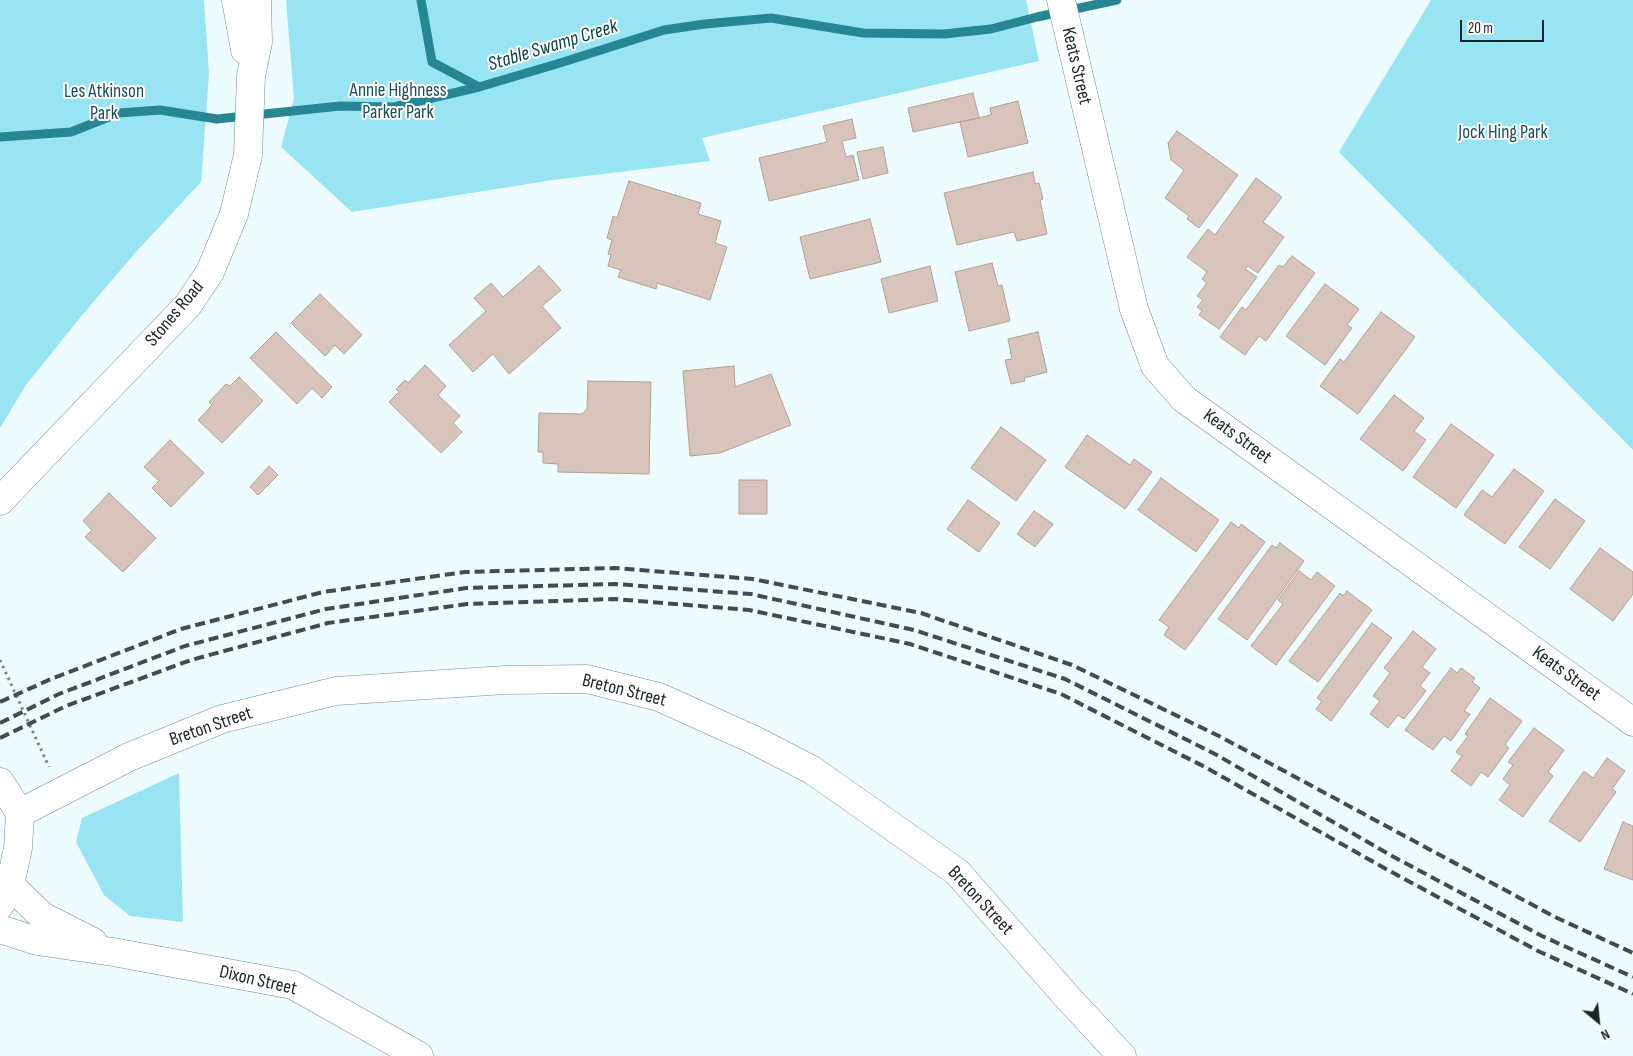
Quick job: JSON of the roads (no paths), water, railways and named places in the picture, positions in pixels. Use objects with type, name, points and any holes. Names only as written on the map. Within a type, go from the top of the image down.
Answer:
[{"type":"street","name":"Stones Road","points":[[236,0],[251,76]]},
{"type":"street","name":"Stones Road","points":[[0,501],[188,305],[210,272],[234,214],[248,155],[251,76],[258,42],[257,0]]},
{"type":"street","name":"Keats Street","points":[[1061,0],[1134,309],[1155,366],[1184,399],[1633,722]]},
{"type":"street","name":"Breton Street","points":[[20,813],[129,757],[222,719],[336,691],[505,680],[587,679],[659,697],[752,739],[812,770],[957,872],[1122,1056]]},
{"type":"street","points":[[0,782],[20,813],[18,848],[3,890]]},
{"type":"street","name":"Dixon Street","points":[[3,890],[42,916],[112,952]]},
{"type":"street","name":"Dixon Street","points":[[0,929],[36,941],[112,952],[293,985],[419,1056]]},
{"type":"waterway","points":[[421,0],[432,62],[479,87]]},
{"type":"waterway","name":"Stable Swamp Creek","points":[[0,137],[71,132],[119,113],[160,110],[217,119],[340,106],[394,107],[479,87],[664,30],[705,24],[771,18],[863,33],[944,34],[991,29],[1117,0]]},
{"type":"railway","points":[[0,702],[51,679],[181,629],[323,592],[465,572],[615,568],[753,579],[921,613],[1072,665],[1221,737],[1555,917],[1633,953]]},
{"type":"railway","points":[[0,723],[59,694],[185,646],[326,609],[466,588],[615,584],[751,594],[914,630],[1065,679],[1215,754],[1392,856],[1542,936],[1633,977]]},
{"type":"railway","points":[[0,738],[66,706],[191,660],[328,623],[467,604],[614,599],[749,610],[910,644],[1061,694],[1205,767],[1386,869],[1538,951],[1633,994]]},
{"type":"park label","name":"Annie Highness Parker Park","points":[[398,102]]},
{"type":"park label","name":"Les Atkinson Park","points":[[104,103]]},
{"type":"park label","name":"Jock Hing Park","points":[[1503,133]]}]
